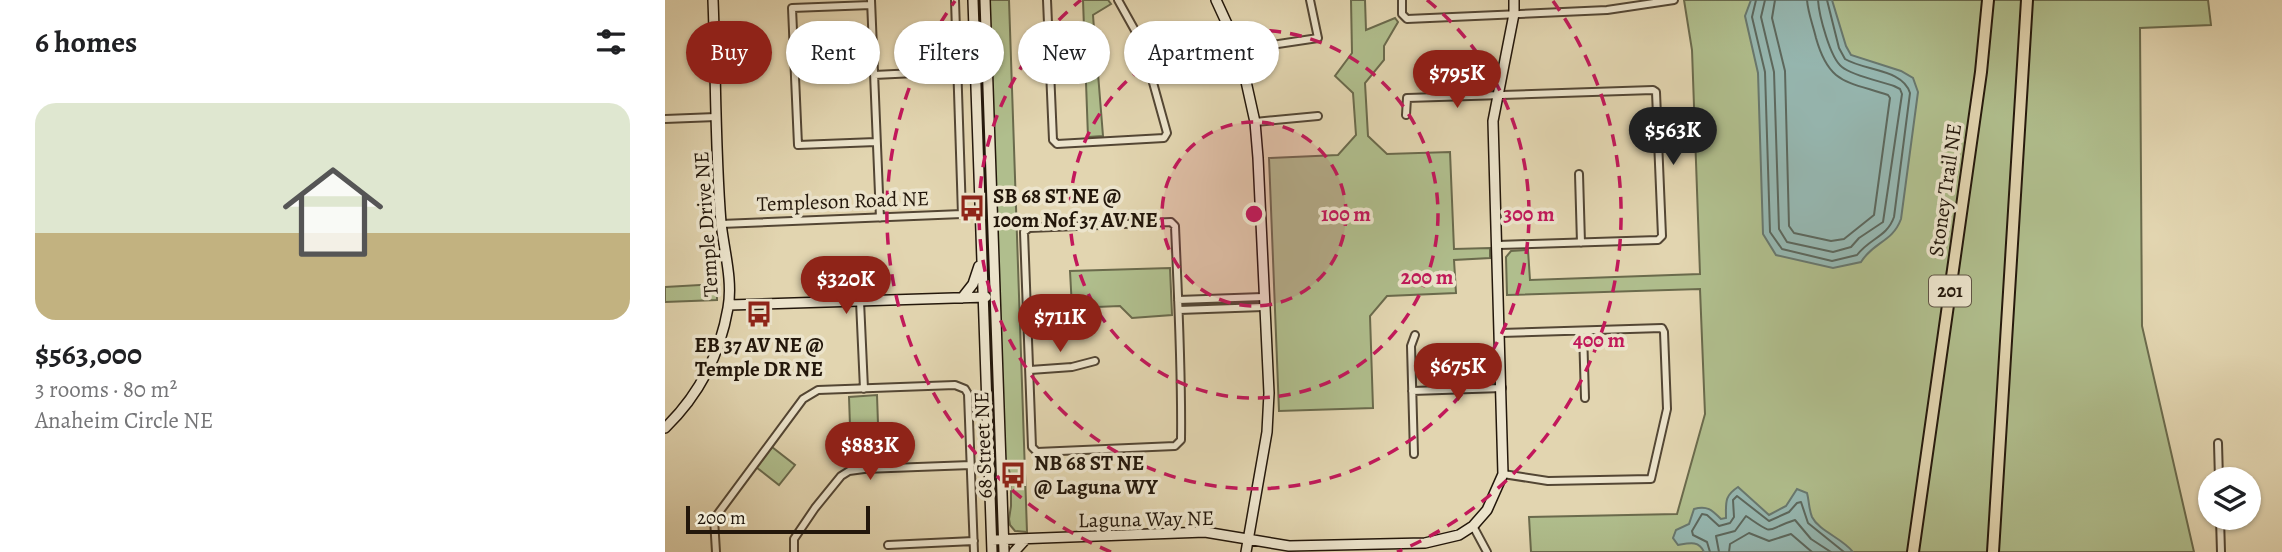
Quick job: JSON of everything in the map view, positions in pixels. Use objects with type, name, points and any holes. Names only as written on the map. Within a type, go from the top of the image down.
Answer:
[{"type":"highway","name":"Stoney Trail NE","points":[[1913,552],[1987,30],[1987,0]]},
{"type":"highway","points":[[1993,552],[2027,0]]},
{"type":"street","name":"Temple Drive NE","points":[[665,428],[683,409],[706,375],[729,305],[716,117],[713,0]]},
{"type":"street","name":"Templeson Road NE","points":[[955,0],[956,21]]},
{"type":"street","name":"68 Street NE","points":[[973,0],[992,552]]},
{"type":"street","name":"68 Street NE","points":[[985,0],[1004,552]]},
{"type":"street","points":[[1047,0],[1053,140],[1057,144],[1164,138],[1167,133],[1155,84]]},
{"type":"street","points":[[1118,0],[1130,21]]},
{"type":"street","points":[[1216,0],[1226,21]]},
{"type":"street","points":[[1279,44],[1318,38],[1310,0]]},
{"type":"street","points":[[1402,0],[1402,14],[1407,19],[1607,10],[1674,0]]},
{"type":"street","points":[[1487,552],[1473,526],[1492,503],[1503,474],[1493,121],[1514,14],[1514,0]]},
{"type":"street","points":[[872,21],[871,3],[792,8],[798,145],[876,142]]},
{"type":"street","points":[[874,84],[880,218]]},
{"type":"street","name":"Templeson Road NE","points":[[722,224],[963,214],[958,84]]},
{"type":"street","points":[[1246,552],[1267,432],[1269,393],[1255,122],[1247,84]]},
{"type":"street","points":[[1406,116],[1407,98],[1656,92],[1662,236],[1658,240],[1498,245]]},
{"type":"street","points":[[1255,122],[1318,116]]},
{"type":"street","points":[[665,119],[716,117]]},
{"type":"street","points":[[1579,174],[1581,243]]},
{"type":"street","points":[[1171,222],[1175,226],[1179,310],[1181,440],[1175,446],[1037,452],[1032,447],[1024,232],[1029,228],[1171,222]]},
{"type":"street","points":[[962,298],[973,284],[982,259]]},
{"type":"street","points":[[729,305],[995,297]]},
{"type":"street","points":[[1178,300],[1263,302]]},
{"type":"street","points":[[860,301],[864,389]]},
{"type":"street","points":[[1179,310],[1263,302]]},
{"type":"street","points":[[1501,333],[1662,328],[1667,409],[1651,479],[1548,481],[1503,474]]},
{"type":"street","points":[[1583,331],[1585,398]]},
{"type":"street","points":[[1414,454],[1411,346],[1415,335]]},
{"type":"street","points":[[1030,370],[1072,367],[1095,361]]},
{"type":"street","points":[[716,552],[714,519],[803,398],[818,390],[955,385],[965,389],[968,394],[974,552]]},
{"type":"street","points":[[1412,391],[1502,388]]},
{"type":"street","points":[[2218,443],[2219,467]]},
{"type":"street","points":[[795,552],[794,540],[815,508],[841,476],[849,471],[971,465]]},
{"type":"street","name":"Laguna Way NE","points":[[992,540],[1205,532],[1289,546],[1425,543],[1459,535],[1473,526]]},
{"type":"street","points":[[2220,530],[2221,552]]},
{"type":"street","points":[[1014,552],[1025,540]]},
{"type":"street","points":[[888,545],[974,541]]},
{"type":"green space","points":[[989,0],[1009,0],[1027,532],[1015,531],[1009,519],[1011,477],[1005,458],[992,84],[1004,84],[1004,21],[990,21]]},
{"type":"green space","points":[[1083,0],[1108,0],[1111,4],[1093,15],[1093,21],[1084,21]]},
{"type":"green space","points":[[1351,0],[1365,0],[1366,30],[1395,18],[1398,22],[1384,46],[1384,60],[1365,83],[1368,136],[1387,154],[1450,152],[1454,249],[1490,248],[1490,258],[1454,260],[1456,293],[1387,296],[1370,316],[1373,408],[1279,411],[1269,158],[1338,155],[1356,135],[1353,93],[1335,76],[1352,53]]},
{"type":"green space","points":[[1684,0],[2208,0],[2211,25],[2140,28],[2142,326],[2194,552],[1531,552],[1529,517],[1677,514],[1705,414],[1700,289],[1507,295],[1506,257],[1511,251],[1528,250],[1530,280],[1700,274],[1692,50]]},
{"type":"green space","points":[[1086,84],[1099,84],[1103,136],[1088,137]]},
{"type":"green space","points":[[1170,268],[1172,315],[1132,318],[1120,306],[1072,308],[1070,271]]},
{"type":"green space","points":[[717,284],[717,300],[665,302],[665,287]]},
{"type":"green space","points":[[877,395],[878,424],[850,426],[849,397]]},
{"type":"green space","points":[[772,447],[795,465],[779,485],[756,467]]},
{"type":"water","points":[[1751,0],[1832,0],[1851,55],[1901,71],[1913,78],[1918,92],[1901,219],[1893,233],[1871,250],[1861,262],[1833,268],[1776,255],[1763,234],[1758,73],[1745,16]]},
{"type":"water","points":[[1738,487],[1769,515],[1786,506],[1797,489],[1807,493],[1815,522],[1853,552],[1704,552],[1696,544],[1678,545],[1673,538],[1676,530],[1689,524],[1694,509],[1706,508],[1721,519],[1726,518],[1728,497]]},
{"type":"place","name":"SB 68 ST NE @ 100m Nof 37 AV NE","points":[[972,208]]},
{"type":"place","name":"EB 37 AV NE @ Temple DR NE","points":[[759,314]]},
{"type":"place","name":"NB 68 ST NE @ Laguna WY","points":[[1013,475]]}]
